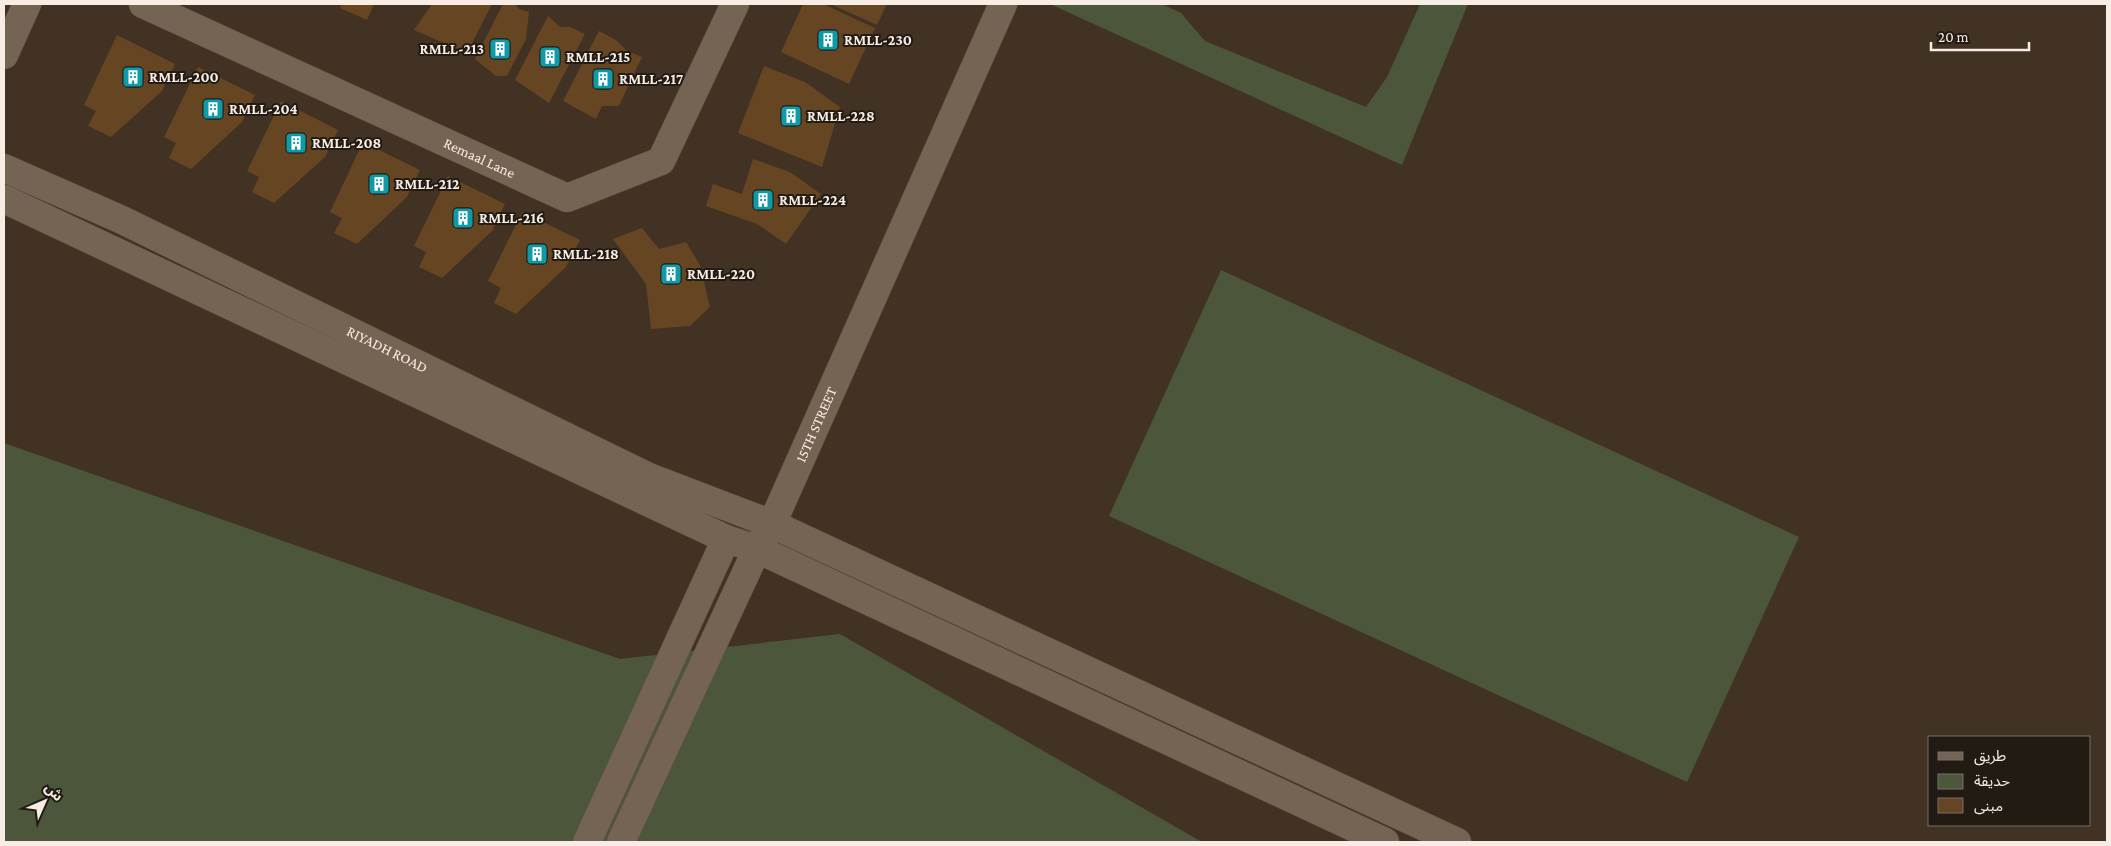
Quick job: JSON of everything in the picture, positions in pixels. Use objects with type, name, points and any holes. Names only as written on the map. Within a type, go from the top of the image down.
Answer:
[{"type":"street","points":[[4,55],[27,4]]},
{"type":"street","name":"Remaal Lane","points":[[143,4],[567,198],[661,161],[735,4]]},
{"type":"street","name":"15TH STREET","points":[[621,842],[757,550],[772,524],[1003,4]]},
{"type":"street","name":"RIYADH ROAD","points":[[4,168],[120,219],[649,477],[772,524],[1457,842]]},
{"type":"street","name":"RIYADH ROAD","points":[[4,199],[726,539],[757,550],[1385,842]]},
{"type":"street","points":[[587,842],[726,539]]},
{"type":"green space","points":[[1050,4],[1162,4],[1181,13],[1205,41],[1366,107],[1387,77],[1420,4],[1468,4],[1402,165]]},
{"type":"green space","points":[[1221,270],[1799,537],[1687,782],[1109,516]]},
{"type":"green space","points":[[4,443],[620,659],[840,634],[1202,842],[4,842]]},
{"type":"building","points":[[342,4],[374,4],[367,20],[340,8]]},
{"type":"building","points":[[432,4],[492,4],[467,53],[414,30]]},
{"type":"building","name":"RMLL-213","points":[[503,4],[515,4],[519,9],[529,12],[526,39],[507,76],[496,76],[475,59]]},
{"type":"building","name":"RMLL-230","points":[[803,4],[823,4],[875,28],[849,84],[781,52]]},
{"type":"building","points":[[830,4],[887,4],[877,25]]},
{"type":"building","name":"RMLL-215","points":[[548,16],[560,27],[570,27],[585,34],[549,103],[515,80]]},
{"type":"building","name":"RMLL-217","points":[[599,31],[616,40],[626,50],[642,57],[619,106],[602,106],[596,119],[563,101]]},
{"type":"building","name":"RMLL-200","points":[[117,35],[175,64],[162,91],[111,137],[88,126],[96,111],[84,105]]},
{"type":"building","name":"RMLL-228","points":[[764,66],[805,82],[840,107],[822,167],[738,133]]},
{"type":"building","name":"RMLL-204","points":[[198,67],[255,95],[242,122],[191,169],[169,158],[176,143],[164,137]]},
{"type":"building","name":"RMLL-208","points":[[281,101],[338,130],[325,157],[274,203],[252,192],[259,177],[247,171]]},
{"type":"building","name":"RMLL-212","points":[[363,142],[420,170],[407,197],[357,244],[334,233],[342,218],[330,212]]},
{"type":"building","name":"RMLL-224","points":[[753,159],[790,172],[821,194],[786,244],[757,224],[706,206],[713,184],[742,194]]},
{"type":"building","name":"RMLL-216","points":[[448,176],[505,204],[492,231],[442,278],[419,267],[426,252],[414,246]]},
{"type":"building","name":"RMLL-218","points":[[522,212],[580,240],[566,267],[516,314],[494,303],[501,288],[488,281]]},
{"type":"building","name":"RMLL-220","points":[[642,228],[659,249],[686,242],[700,265],[710,307],[690,326],[651,329],[646,284],[613,239]]},
{"type":"place","name":"RMLL-230","points":[[828,40]]},
{"type":"place","name":"RMLL-213","points":[[500,49]]},
{"type":"place","name":"RMLL-215","points":[[550,57]]},
{"type":"place","name":"RMLL-200","points":[[133,77]]},
{"type":"place","name":"RMLL-217","points":[[603,79]]},
{"type":"place","name":"RMLL-204","points":[[213,109]]},
{"type":"place","name":"RMLL-228","points":[[791,116]]},
{"type":"place","name":"RMLL-208","points":[[296,143]]},
{"type":"place","name":"RMLL-212","points":[[379,184]]},
{"type":"place","name":"RMLL-224","points":[[763,200]]},
{"type":"place","name":"RMLL-216","points":[[463,218]]},
{"type":"place","name":"RMLL-218","points":[[537,254]]},
{"type":"place","name":"RMLL-220","points":[[671,274]]}]
